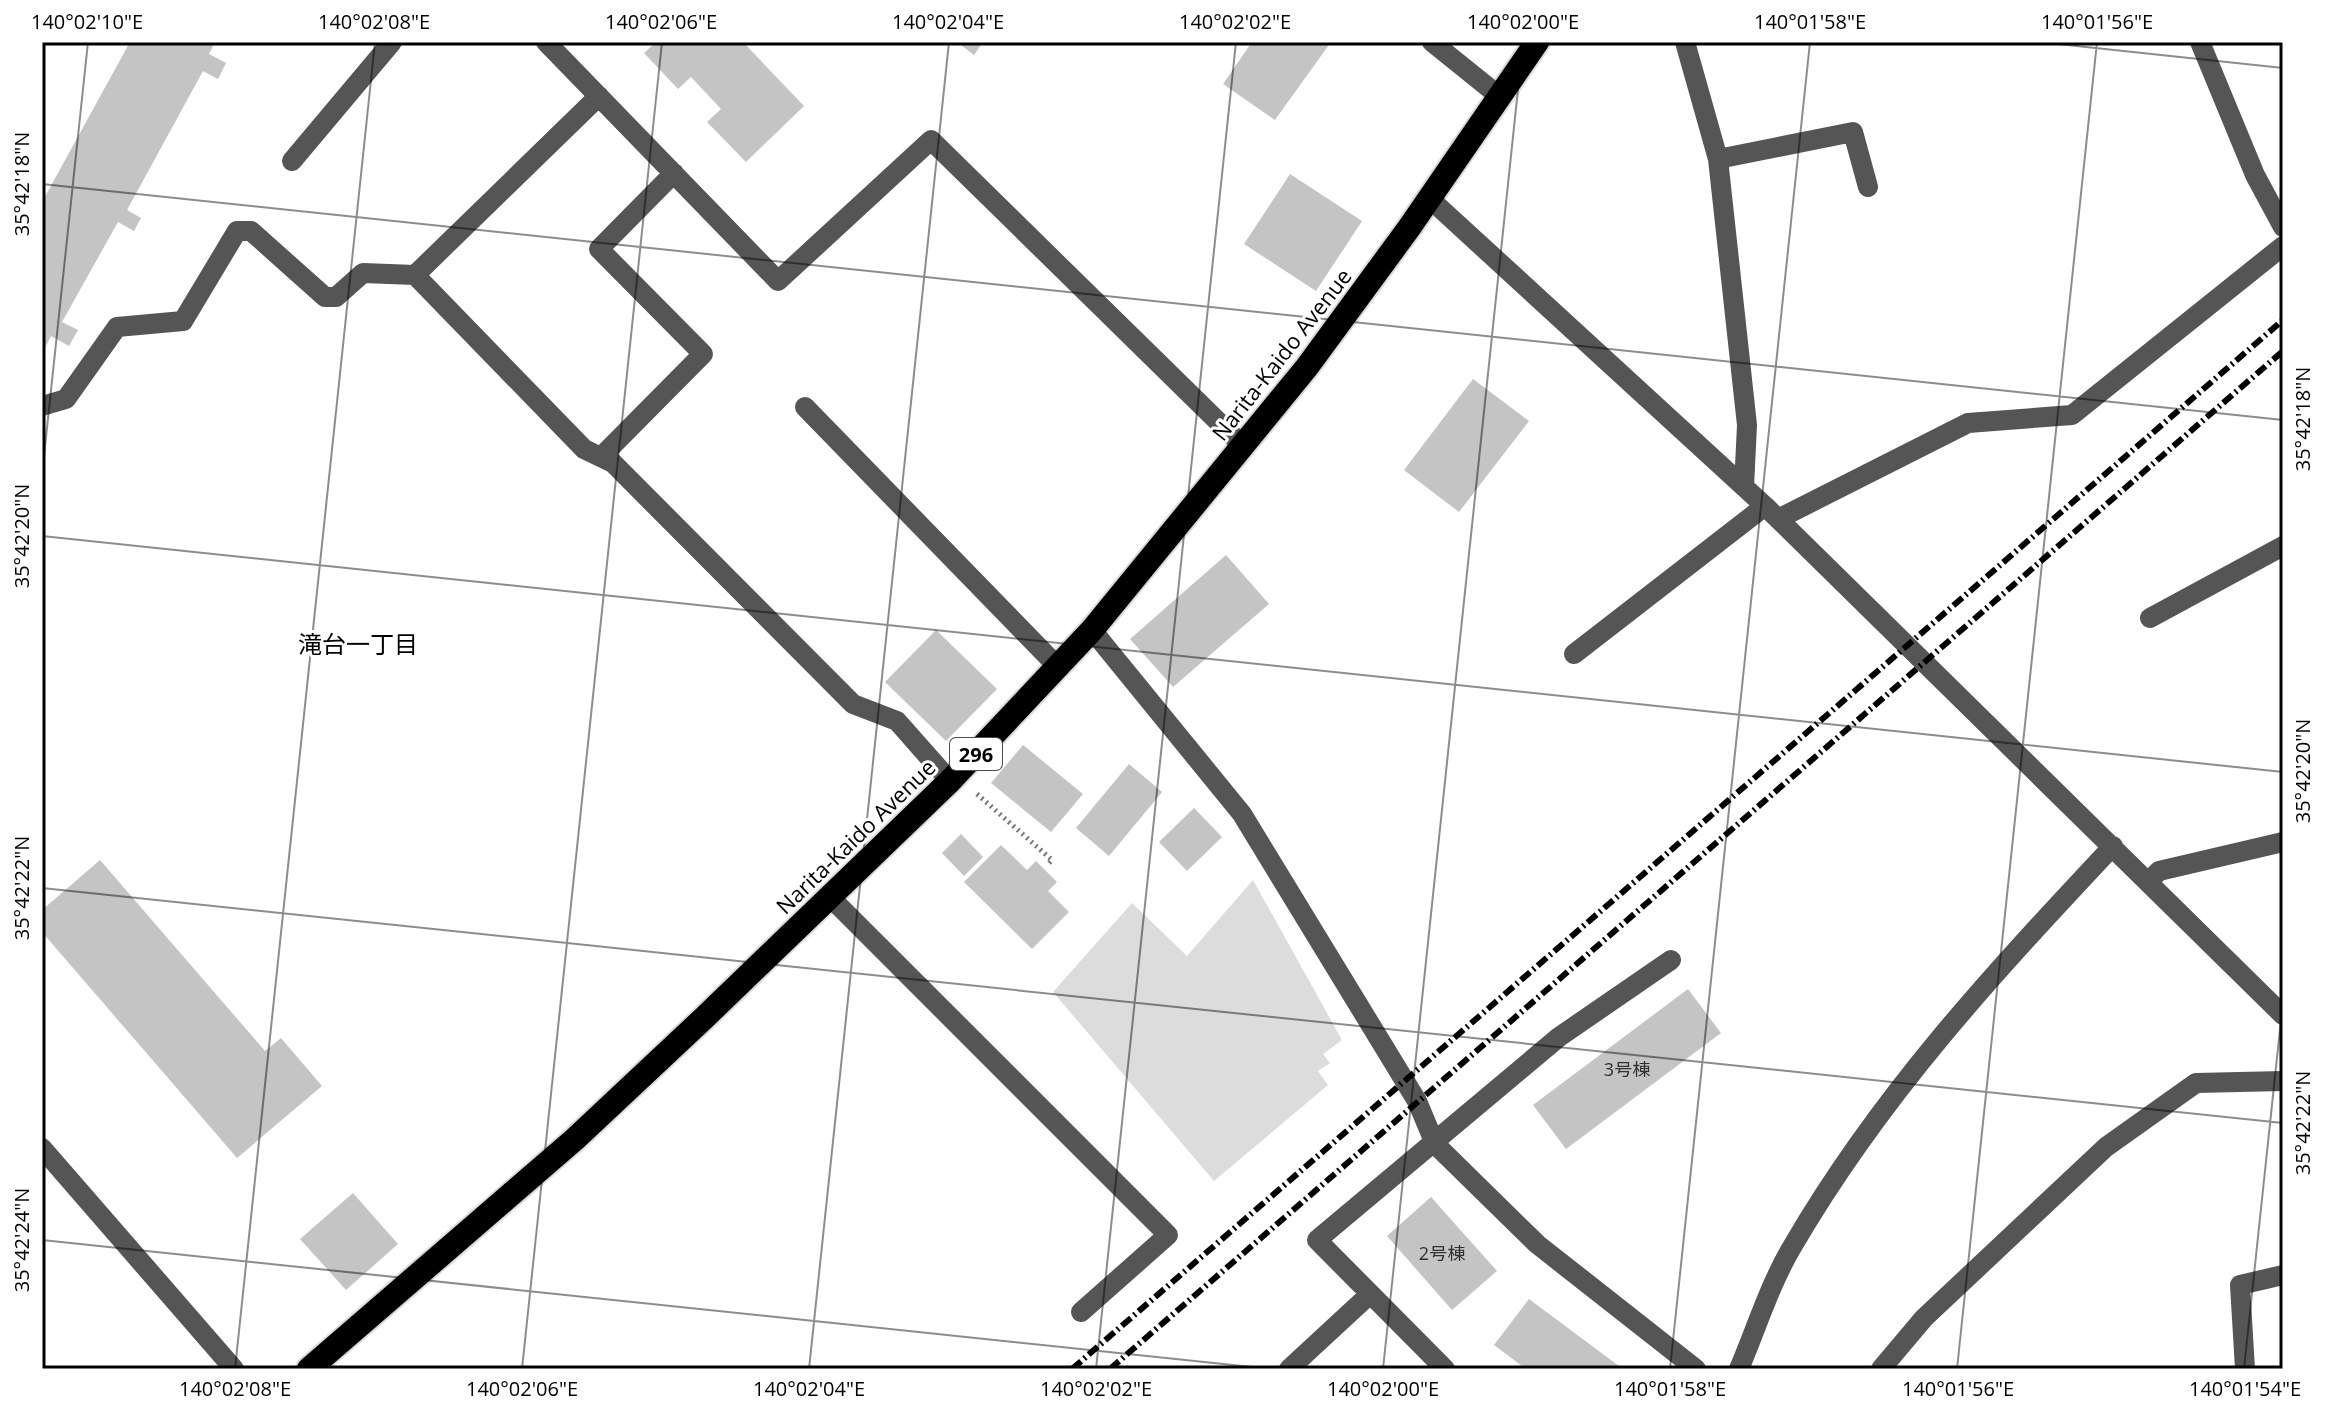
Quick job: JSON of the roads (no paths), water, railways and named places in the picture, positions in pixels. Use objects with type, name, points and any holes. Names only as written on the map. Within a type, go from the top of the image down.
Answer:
[{"type":"highway","name":"Narita-Kaido Avenue","points":[[309,1369],[575,1139],[830,897],[960,785],[1244,447],[1429,198],[1537,42]]},
{"type":"street","points":[[292,161],[392,42]]},
{"type":"street","points":[[546,42],[778,281],[931,140],[1244,447]]},
{"type":"street","points":[[1432,42],[1499,96]]},
{"type":"street","points":[[1685,42],[1718,159],[1747,425],[1744,487]]},
{"type":"street","points":[[2200,42],[2255,175],[2283,227]]},
{"type":"street","points":[[415,275],[599,96]]},
{"type":"street","points":[[1718,159],[1853,132],[1868,187]]},
{"type":"street","points":[[601,457],[703,354],[599,249],[674,173]]},
{"type":"street","points":[[1429,198],[1771,512],[2283,1015]]},
{"type":"street","points":[[42,406],[66,399],[117,327],[183,321],[237,231],[251,231],[325,297],[336,297],[363,273],[415,275],[584,449],[613,463],[853,704],[897,721],[960,785]]},
{"type":"street","points":[[1574,654],[1771,512],[1968,423],[2072,415],[2283,246]]},
{"type":"street","points":[[805,407],[1058,667]]},
{"type":"street","points":[[2150,618],[2283,546]]},
{"type":"street","points":[[1092,630],[1242,814],[1417,1101],[1435,1144],[1537,1244],[1696,1369]]},
{"type":"street","points":[[2149,881],[2159,871],[2283,842]]},
{"type":"street","points":[[1739,1369],[1791,1249],[1880,1112],[1968,1001],[2113,846]]},
{"type":"street","points":[[830,897],[1168,1235],[1081,1312]]},
{"type":"street","points":[[1445,1369],[1317,1240],[1559,1037],[1671,960]]},
{"type":"street","points":[[1881,1369],[1924,1318],[2106,1147],[2131,1129],[2196,1083],[2283,1081]]},
{"type":"street","points":[[42,1148],[234,1369]]},
{"type":"street","points":[[2245,1369],[2240,1285],[2283,1275]]},
{"type":"street","points":[[1289,1369],[1369,1295]]},
{"type":"railway","points":[[1072,1369],[2283,320]]},
{"type":"railway","points":[[1110,1369],[2283,351]]},
{"type":"district","name":"滝台一丁目","points":[[358,643]]}]
